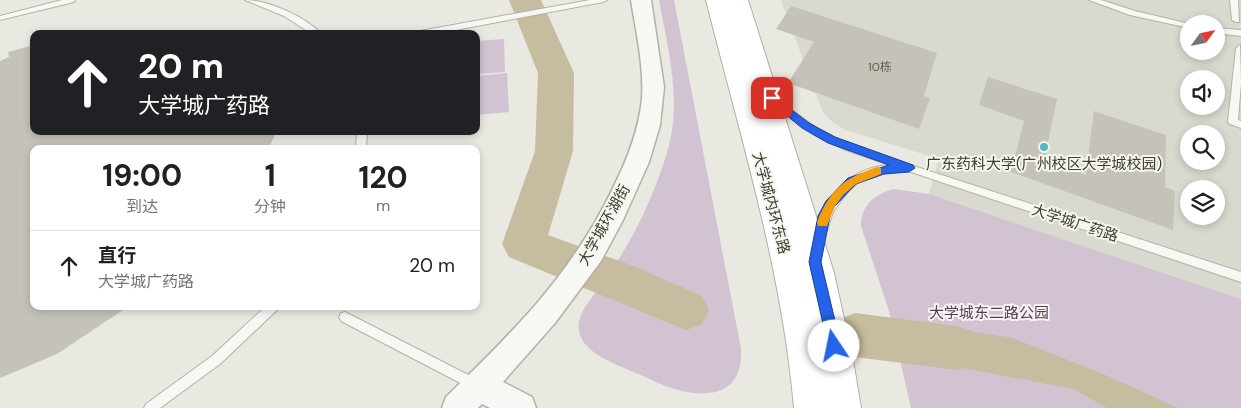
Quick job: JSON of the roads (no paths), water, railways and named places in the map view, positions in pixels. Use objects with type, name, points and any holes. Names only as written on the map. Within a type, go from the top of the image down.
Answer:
[{"type":"main road","name":"大学城内环东路","points":[[717,0],[790,274],[806,359],[811,408]]},
{"type":"main road","name":"大学城内环东路","points":[[737,0],[815,262],[837,360],[844,408]]},
{"type":"street","name":"大学城环湖街","points":[[457,408],[566,290],[593,252],[632,173],[642,147],[650,116],[653,87],[641,0]]},
{"type":"street","points":[[479,386],[521,408]]},
{"type":"lane","points":[[0,18],[71,0]]},
{"type":"lane","points":[[249,0],[287,14],[312,30]]},
{"type":"lane","points":[[441,30],[603,0]]},
{"type":"lane","points":[[1093,0],[1133,13],[1180,24]]},
{"type":"lane","points":[[1234,0],[1236,20]]},
{"type":"lane","points":[[1225,31],[1241,33]]},
{"type":"lane","points":[[1240,48],[1233,122],[1241,125]]},
{"type":"lane","name":"大学城广药路","points":[[763,87],[782,107],[816,132],[849,148],[1241,277]]},
{"type":"lane","name":"大学城广药路","points":[[815,262],[824,216],[840,192],[852,181],[868,174],[896,168],[909,168]]},
{"type":"lane","points":[[150,408],[216,360],[270,310]]},
{"type":"lane","points":[[345,317],[479,386]]},
{"type":"waterway","points":[[525,0],[542,36],[556,73],[554,151],[524,244],[620,281],[686,310]]},
{"type":"waterway","points":[[855,335],[957,348]]},
{"type":"place","name":"广东药科大学(广州校区大学城校园)","points":[[1044,147]]},
{"type":"park label","name":"大学城东二路公园","points":[[989,313]]}]
